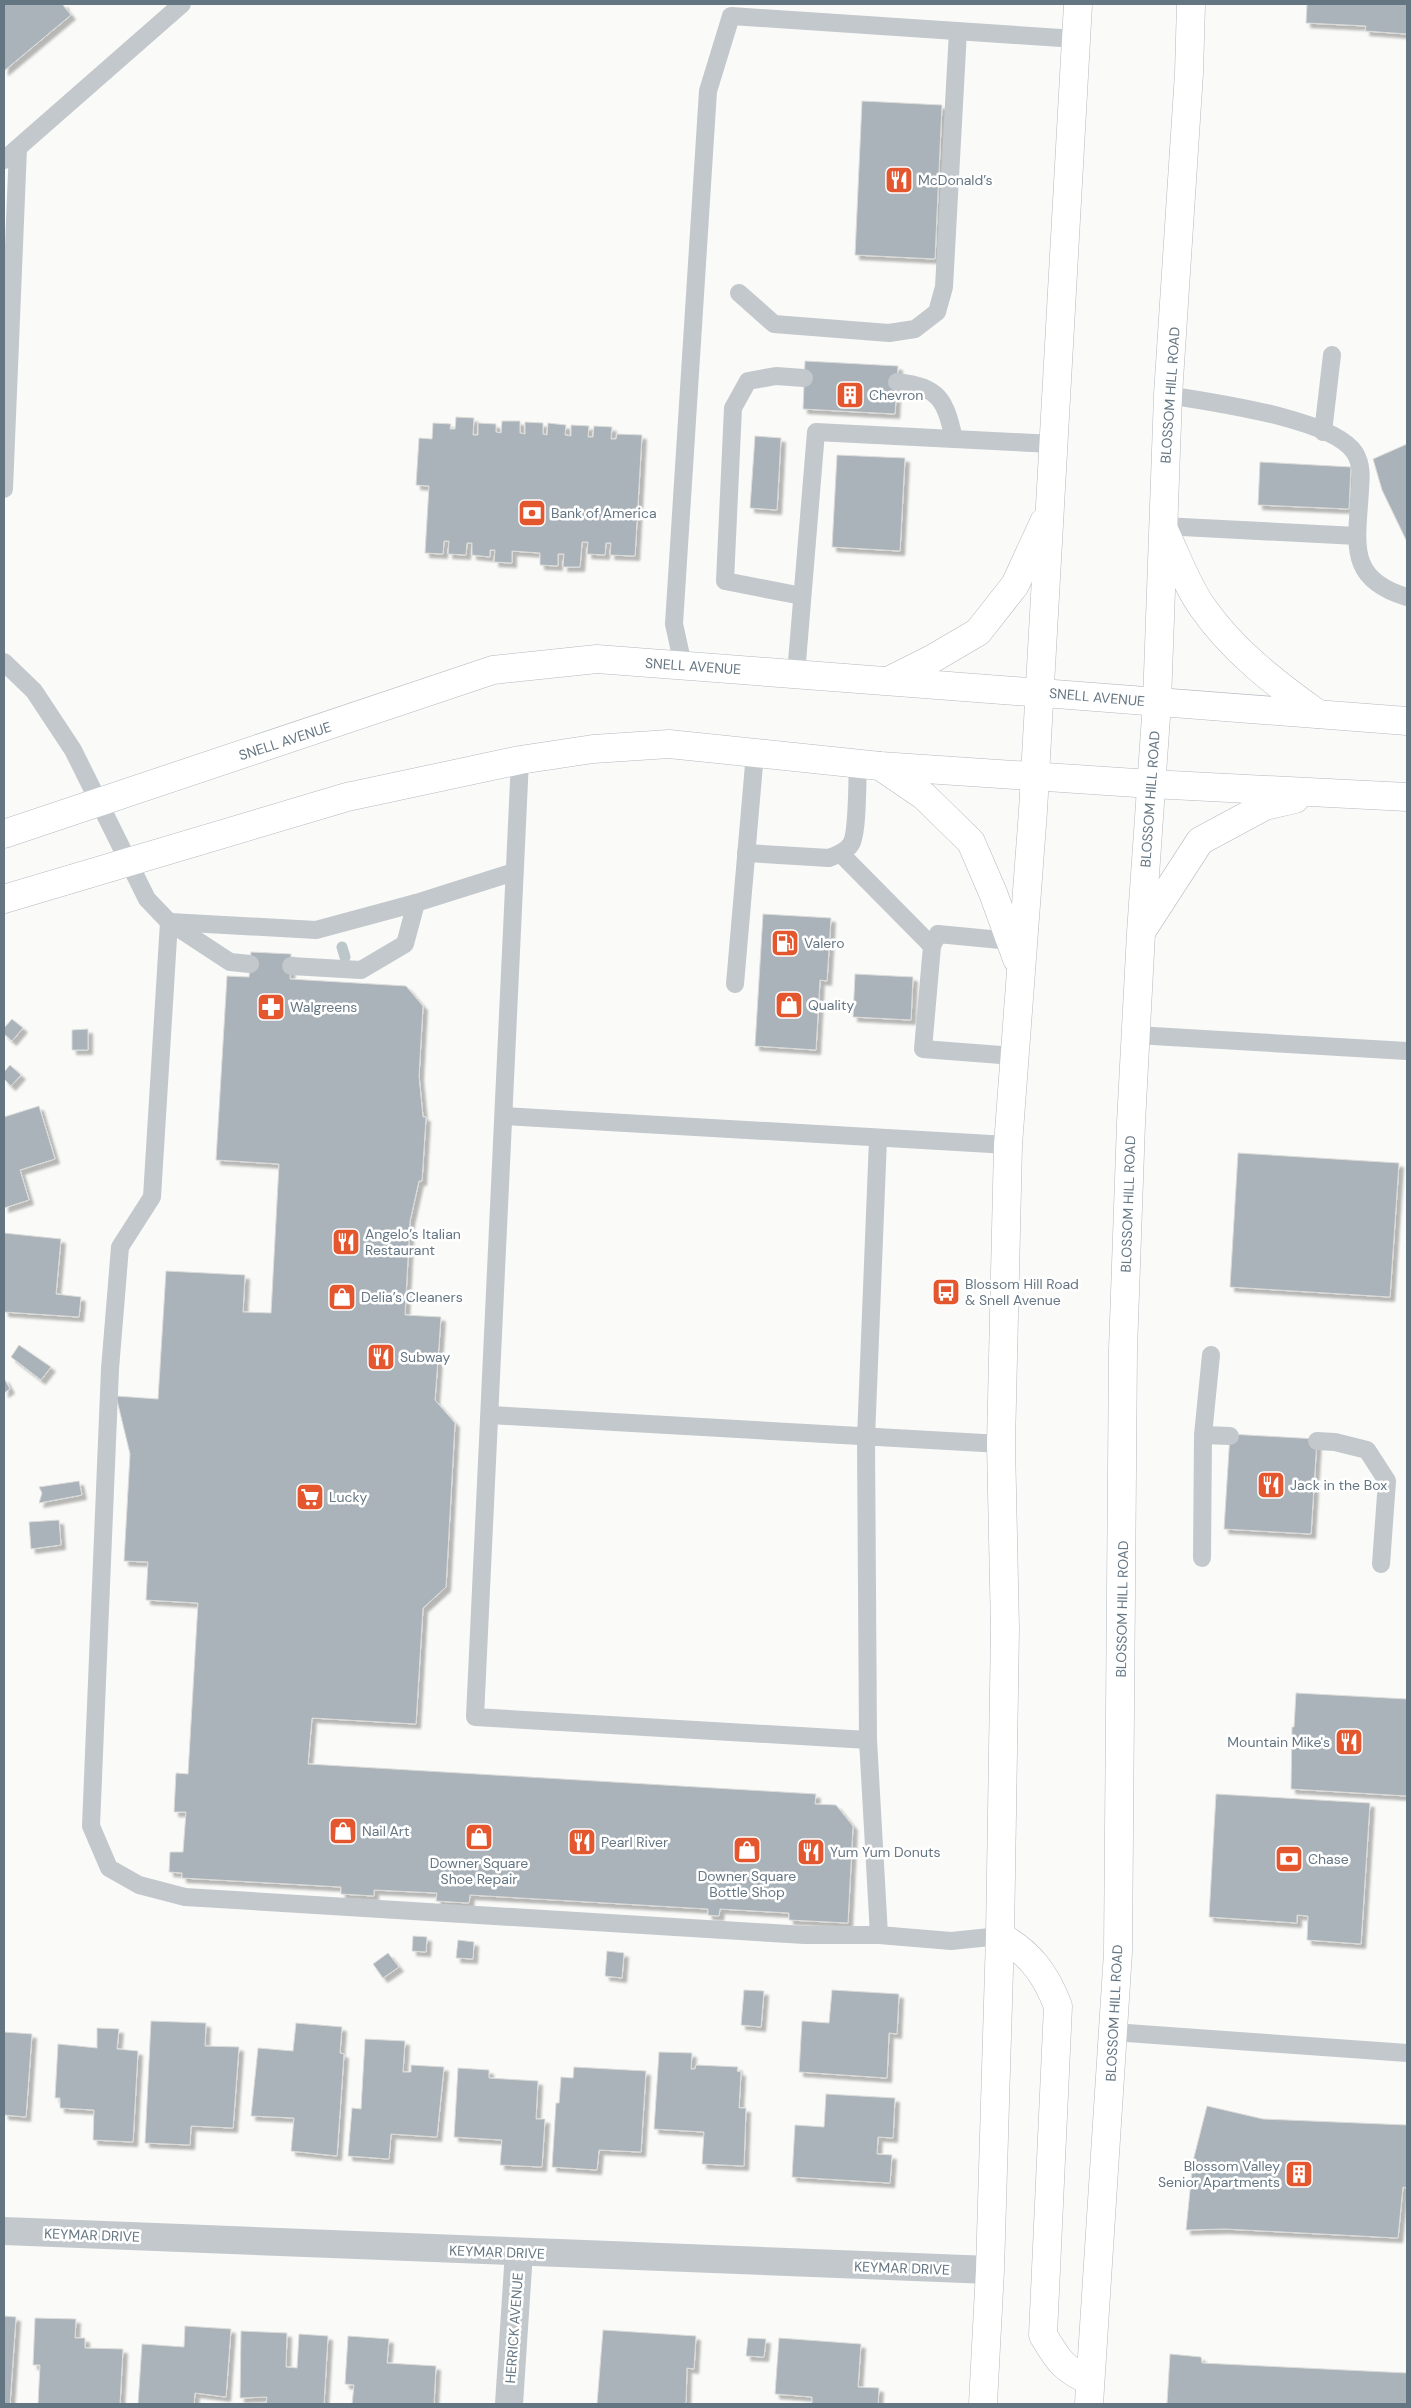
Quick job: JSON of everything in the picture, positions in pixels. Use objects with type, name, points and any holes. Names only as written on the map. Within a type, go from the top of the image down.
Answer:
[{"type":"main road","points":[[982,2404],[990,2270],[1000,1936],[1005,1629],[1001,1444],[1008,1145],[1035,776],[1078,4]]},
{"type":"main road","name":"BLOSSOM HILL ROAD","points":[[1089,2393],[1118,1952],[1123,1350],[1136,1035],[1141,933],[1158,702],[1168,396],[1187,112],[1191,4]]},
{"type":"main road","points":[[889,681],[932,660],[978,632],[1015,585],[1050,507]]},
{"type":"main road","points":[[1163,526],[1202,608],[1228,638],[1275,684],[1321,715]]},
{"type":"main road","name":"SNELL AVENUE","points":[[4,834],[493,670],[597,659],[1407,721]]},
{"type":"main road","points":[[4,899],[347,797],[520,760],[593,749],[669,744],[869,765],[1151,784],[1407,796]]},
{"type":"main road","points":[[869,765],[924,796],[971,842],[1011,941],[1020,970]]},
{"type":"main road","points":[[1141,933],[1200,842],[1265,806],[1318,793]]},
{"type":"main road","points":[[1000,1936],[1019,1947],[1036,1964],[1048,1983],[1058,2006],[1043,2335],[1055,2356],[1089,2393]]},
{"type":"street","name":"KEYMAR DRIVE","points":[[4,2231],[990,2270]]},
{"type":"street","name":"HERRICK AVENUE","points":[[508,2404],[518,2252]]},
{"type":"lane","points":[[4,160],[182,4]]},
{"type":"lane","points":[[683,665],[674,624],[708,91],[730,16],[1076,39]]},
{"type":"lane","points":[[739,293],[774,324],[889,333],[915,329],[937,312],[944,287],[958,31]]},
{"type":"lane","points":[[4,489],[6,388],[18,148]]},
{"type":"lane","points":[[1323,432],[1332,355]]},
{"type":"lane","points":[[802,596],[724,581],[734,408],[748,381],[776,376],[804,378]]},
{"type":"lane","points":[[898,382],[920,384],[938,396],[948,413],[954,439]]},
{"type":"lane","points":[[1168,396],[1248,408],[1286,418],[1340,439],[1354,452],[1361,469],[1357,536],[1358,557],[1367,575],[1386,591],[1407,597]]},
{"type":"lane","points":[[796,674],[816,432],[1053,444]]},
{"type":"lane","points":[[1163,526],[1357,536]]},
{"type":"lane","points":[[4,662],[34,691],[73,750],[147,899],[169,922],[230,962],[250,964]]},
{"type":"lane","points":[[735,984],[754,753]]},
{"type":"lane","points":[[520,760],[474,1717],[868,1740]]},
{"type":"lane","points":[[746,853],[829,858],[841,854],[852,844],[869,765]]},
{"type":"lane","points":[[841,854],[932,946]]},
{"type":"lane","points":[[169,922],[316,930],[416,903],[514,872]]},
{"type":"lane","points":[[290,966],[361,970],[405,944],[416,903]]},
{"type":"lane","points":[[169,922],[152,1197],[120,1247],[110,1368],[91,1826],[109,1868],[139,1885],[185,1897],[805,1935],[879,1935],[951,1941],[1000,1936]]},
{"type":"lane","points":[[1011,941],[938,934],[932,946],[923,1049],[1014,1056]]},
{"type":"lane","points":[[1136,1035],[1407,1051]]},
{"type":"lane","points":[[504,1116],[1008,1145]]},
{"type":"lane","points":[[878,1139],[866,1438],[868,1740],[879,1935]]},
{"type":"lane","points":[[1202,1558],[1203,1435],[1211,1355]]},
{"type":"lane","points":[[490,1415],[866,1438],[1001,1444]]},
{"type":"lane","points":[[1203,1435],[1230,1436]]},
{"type":"lane","points":[[1317,1441],[1335,1442],[1368,1450],[1387,1481],[1381,1564]]},
{"type":"lane","points":[[1113,2032],[1407,2053]]},
{"type":"building","points":[[4,4],[65,4],[63,5],[71,15],[4,71]]},
{"type":"building","points":[[1307,4],[1407,4],[1407,34],[1365,31],[1366,26],[1306,23]]},
{"type":"building","name":"McDonald’s","points":[[862,101],[942,105],[935,259],[855,255]]},
{"type":"building","name":"Chevron","points":[[805,361],[898,366],[895,414],[803,409]]},
{"type":"building","name":"Bank of America","points":[[456,417],[474,418],[473,435],[478,435],[478,423],[496,424],[496,432],[501,433],[502,421],[520,421],[520,433],[525,434],[525,422],[543,423],[543,434],[547,435],[548,423],[566,425],[565,435],[571,436],[571,425],[589,426],[588,437],[593,437],[594,426],[612,427],[611,439],[616,439],[617,434],[642,435],[635,556],[610,555],[611,543],[606,543],[605,555],[587,554],[588,542],[582,542],[580,567],[563,567],[564,554],[558,554],[558,566],[540,565],[540,553],[512,551],[512,563],[494,562],[495,550],[490,550],[490,557],[472,555],[472,543],[467,543],[466,555],[448,554],[449,541],[444,541],[443,554],[425,553],[429,486],[416,485],[419,438],[432,439],[433,423],[451,424],[450,429],[455,429]]},
{"type":"building","points":[[755,436],[781,438],[777,510],[750,508]]},
{"type":"building","points":[[1407,444],[1407,542],[1382,490],[1373,459]]},
{"type":"building","points":[[837,455],[905,458],[900,551],[832,547]]},
{"type":"building","points":[[1260,462],[1351,467],[1349,509],[1258,505]]},
{"type":"building","points":[[763,914],[831,918],[827,981],[820,980],[816,1050],[755,1046]]},
{"type":"building","points":[[251,952],[291,954],[290,979],[406,986],[423,1006],[419,1076],[423,1117],[426,1117],[422,1181],[419,1181],[410,1221],[405,1315],[441,1317],[435,1400],[455,1423],[446,1587],[423,1608],[416,1724],[312,1718],[308,1764],[816,1794],[815,1804],[836,1805],[853,1826],[848,1923],[789,1920],[789,1913],[720,1909],[719,1916],[708,1915],[708,1909],[470,1895],[469,1903],[436,1901],[437,1893],[374,1890],[374,1896],[341,1894],[341,1887],[182,1878],[182,1873],[169,1872],[170,1852],[183,1852],[186,1812],[174,1812],[176,1773],[188,1774],[198,1603],[146,1600],[148,1562],[124,1561],[130,1454],[116,1396],[158,1399],[166,1271],[245,1275],[243,1312],[271,1313],[279,1164],[216,1160],[227,976],[249,977]]},
{"type":"building","points":[[855,974],[913,977],[911,1020],[853,1017]]},
{"type":"building","points":[[12,1019],[23,1028],[12,1041],[4,1034],[4,1028]]},
{"type":"building","points":[[88,1029],[88,1050],[72,1050],[72,1030]]},
{"type":"building","points":[[10,1065],[21,1075],[11,1086],[4,1079],[4,1072]]},
{"type":"building","points":[[39,1106],[55,1159],[20,1170],[29,1200],[4,1208],[4,1117]]},
{"type":"building","points":[[1238,1153],[1399,1163],[1390,1297],[1230,1287]]},
{"type":"building","points":[[4,1233],[61,1239],[56,1294],[81,1297],[79,1317],[4,1312]]},
{"type":"building","points":[[19,1345],[51,1367],[41,1380],[11,1357]]},
{"type":"building","points":[[4,1378],[10,1389],[4,1393]]},
{"type":"building","name":"Jack in the Box","points":[[1230,1434],[1317,1439],[1311,1534],[1224,1529]]},
{"type":"building","points":[[79,1481],[82,1495],[39,1503],[42,1493],[39,1487]]},
{"type":"building","points":[[59,1520],[61,1545],[31,1549],[29,1522]]},
{"type":"building","name":"Mountain Mike's","points":[[1296,1693],[1407,1699],[1407,1796],[1291,1789],[1292,1727],[1294,1727]]},
{"type":"building","name":"Chase","points":[[1216,1794],[1370,1803],[1361,1944],[1307,1940],[1308,1916],[1297,1915],[1297,1923],[1209,1917]]},
{"type":"building","points":[[413,1936],[427,1937],[426,1952],[412,1951]]},
{"type":"building","points":[[458,1940],[474,1942],[473,1959],[456,1958]]},
{"type":"building","points":[[607,1951],[624,1953],[622,1978],[605,1976]]},
{"type":"building","points":[[388,1953],[399,1967],[383,1978],[373,1964]]},
{"type":"building","points":[[744,1990],[764,1991],[761,2027],[741,2025]]},
{"type":"building","points":[[832,1990],[899,1994],[897,2034],[889,2033],[887,2078],[799,2072],[802,2021],[829,2023]]},
{"type":"building","points":[[151,2021],[206,2023],[205,2046],[239,2047],[233,2128],[191,2126],[190,2145],[145,2143]]},
{"type":"building","points":[[296,2023],[342,2027],[340,2053],[344,2054],[337,2156],[291,2151],[294,2118],[251,2116],[258,2048],[293,2051]]},
{"type":"building","points":[[97,2028],[119,2029],[117,2049],[138,2051],[133,2142],[93,2140],[94,2110],[60,2108],[60,2098],[55,2098],[58,2044],[97,2048]]},
{"type":"building","points":[[4,2032],[32,2034],[26,2117],[4,2115]]},
{"type":"building","points":[[365,2039],[405,2041],[403,2072],[411,2072],[411,2065],[444,2067],[437,2137],[391,2134],[389,2159],[348,2156],[352,2108],[361,2109]]},
{"type":"building","points":[[659,2052],[692,2053],[691,2069],[695,2069],[696,2065],[738,2067],[737,2071],[741,2072],[739,2108],[746,2108],[744,2166],[702,2164],[704,2132],[654,2129]]},
{"type":"building","points":[[574,2067],[646,2071],[641,2152],[599,2150],[597,2170],[552,2167],[556,2103],[559,2103],[561,2077],[573,2078]]},
{"type":"building","points":[[458,2068],[489,2070],[489,2078],[538,2081],[536,2119],[545,2119],[542,2167],[500,2165],[502,2140],[454,2137]]},
{"type":"building","points":[[826,2094],[895,2098],[893,2138],[878,2137],[877,2154],[892,2155],[890,2183],[792,2177],[795,2125],[824,2127]]},
{"type":"building","name":"Blossom Valley Senior Apartments","points":[[1207,2106],[1263,2119],[1407,2125],[1407,2188],[1403,2187],[1398,2238],[1225,2229],[1186,2230],[1193,2161]]},
{"type":"building","points":[[4,2316],[16,2317],[10,2404],[4,2404]]},
{"type":"building","points":[[35,2318],[76,2319],[75,2338],[85,2338],[85,2348],[123,2349],[120,2404],[38,2404],[40,2365],[33,2365]]},
{"type":"building","points":[[185,2326],[231,2329],[226,2397],[195,2393],[194,2404],[138,2404],[142,2344],[184,2347]]},
{"type":"building","points":[[603,2330],[696,2336],[694,2369],[687,2368],[686,2402],[684,2404],[597,2404]]},
{"type":"building","points":[[241,2331],[287,2333],[286,2367],[297,2368],[299,2334],[328,2336],[324,2404],[266,2404],[267,2397],[240,2398]]},
{"type":"building","points":[[348,2336],[389,2339],[387,2363],[436,2366],[434,2404],[352,2404],[354,2385],[345,2384]]},
{"type":"building","points":[[748,2338],[766,2339],[764,2357],[746,2356]]},
{"type":"building","points":[[779,2338],[861,2344],[858,2387],[879,2388],[878,2404],[812,2404],[812,2397],[775,2394]]},
{"type":"building","points":[[1170,2354],[1201,2357],[1202,2363],[1407,2373],[1407,2404],[1167,2404]]},
{"type":"waterway","points":[[342,947],[345,957]]},
{"type":"place","name":"McDonald’s","points":[[899,180]]},
{"type":"place","name":"Chevron","points":[[850,395]]},
{"type":"place","name":"Bank of America","points":[[532,513]]},
{"type":"place","name":"Valero","points":[[785,943]]},
{"type":"place","name":"Quality","points":[[789,1005]]},
{"type":"place","name":"Walgreens","points":[[271,1007]]},
{"type":"place","name":"Angelo’s Italian Restaurant","points":[[346,1242]]},
{"type":"place","name":"Blossom Hill Road & Snell Avenue","points":[[946,1292]]},
{"type":"place","name":"Delia’s Cleaners","points":[[342,1297]]},
{"type":"place","name":"Subway","points":[[381,1357]]},
{"type":"place","name":"Jack in the Box","points":[[1271,1485]]},
{"type":"place","name":"Lucky","points":[[310,1497]]},
{"type":"place","name":"Mountain Mike's","points":[[1349,1742]]},
{"type":"place","name":"Nail Art","points":[[343,1831]]},
{"type":"place","name":"Downer Square Shoe Repair","points":[[479,1837]]},
{"type":"place","name":"Pearl River","points":[[582,1842]]},
{"type":"place","name":"Downer Square Bottle Shop","points":[[747,1850]]},
{"type":"place","name":"Yum Yum Donuts","points":[[811,1852]]},
{"type":"place","name":"Chase","points":[[1289,1859]]},
{"type":"place","name":"Blossom Valley Senior Apartments","points":[[1299,2174]]}]
